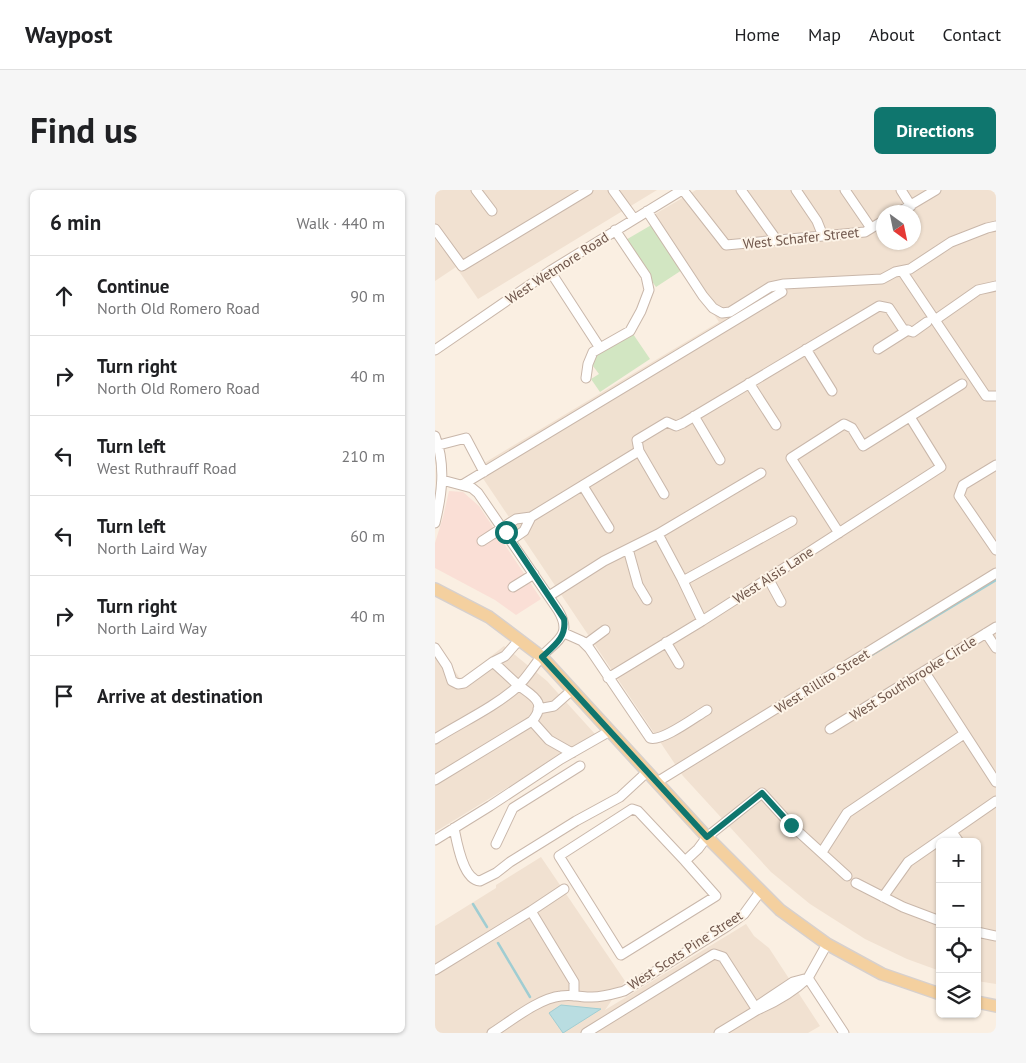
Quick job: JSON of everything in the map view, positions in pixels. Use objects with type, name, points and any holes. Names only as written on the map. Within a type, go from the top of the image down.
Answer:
[{"type":"main road","points":[[435,589],[489,617],[542,657],[707,837],[780,910],[827,944],[882,974],[936,993]]},
{"type":"main road","points":[[981,1003],[996,1006]]},
{"type":"street","points":[[476,190],[492,211]]},
{"type":"street","points":[[435,229],[462,266],[588,190]]},
{"type":"street","points":[[613,190],[634,219]]},
{"type":"street","name":"West Wetmore Road","points":[[435,350],[550,271],[682,190]]},
{"type":"street","name":"West Schafer Street","points":[[682,190],[726,245],[865,232],[876,225]]},
{"type":"street","points":[[741,190],[776,240]]},
{"type":"street","points":[[795,190],[817,221],[823,236]]},
{"type":"street","points":[[845,190],[871,228]]},
{"type":"street","points":[[901,190],[910,205]]},
{"type":"street","points":[[913,205],[936,190]]},
{"type":"street","points":[[647,211],[703,296],[713,308],[722,313],[731,312],[770,287],[784,284],[882,279],[895,272],[910,269],[951,242],[996,226]]},
{"type":"street","points":[[586,378],[588,364],[593,352],[629,331],[641,311],[649,290],[646,276],[615,230]]},
{"type":"street","points":[[550,271],[600,348]]},
{"type":"street","points":[[902,271],[931,321],[986,396],[996,396]]},
{"type":"street","points":[[664,494],[639,451],[637,440],[667,422],[676,426],[879,306],[889,308],[903,329],[913,332],[978,290],[996,286]]},
{"type":"street","points":[[462,485],[782,292]]},
{"type":"street","points":[[878,349],[908,330]]},
{"type":"street","points":[[806,349],[832,391]]},
{"type":"street","points":[[749,383],[775,425]]},
{"type":"street","points":[[839,532],[791,458],[844,424],[852,428],[863,446],[962,384]]},
{"type":"street","points":[[694,416],[720,460]]},
{"type":"street","name":"West Alsis Lane","points":[[609,678],[702,621],[941,467],[911,417]]},
{"type":"street","points":[[435,524],[443,474],[437,440],[466,438],[483,472]]},
{"type":"street","points":[[482,541],[516,519],[531,518],[639,451]]},
{"type":"street","points":[[996,465],[963,485],[959,496],[996,550]]},
{"type":"street","points":[[549,596],[604,561],[658,534],[761,473]]},
{"type":"street","points":[[436,735],[505,697],[519,686],[564,633],[564,619],[478,493],[472,488],[442,480]]},
{"type":"street","points":[[583,486],[609,528]]},
{"type":"street","points":[[511,540],[524,531],[531,518]]},
{"type":"street","points":[[683,581],[792,521]]},
{"type":"street","points":[[658,534],[702,621]]},
{"type":"street","points":[[628,549],[639,585],[647,600]]},
{"type":"street","name":"West Rillito Street","points":[[657,782],[996,573]]},
{"type":"street","points":[[513,587],[534,574]]},
{"type":"street","points":[[768,578],[781,602]]},
{"type":"street","name":"West Southbrooke Circle","points":[[831,729],[996,627]]},
{"type":"street","points":[[585,644],[605,630]]},
{"type":"street","points":[[564,633],[575,636],[585,644],[650,738],[654,739],[663,736],[707,710]]},
{"type":"street","points":[[986,633],[996,648]]},
{"type":"street","points":[[435,648],[447,666],[452,681],[458,684],[464,683],[493,662],[505,656],[519,640]]},
{"type":"street","points":[[666,642],[679,664]]},
{"type":"street","points":[[435,780],[532,721],[538,709],[538,704],[533,695],[519,686],[493,662]]},
{"type":"street","points":[[924,672],[996,782]]},
{"type":"street","points":[[538,709],[554,706],[572,690]]},
{"type":"street","points":[[532,721],[549,740],[572,753]]},
{"type":"street","points":[[435,840],[610,731]]},
{"type":"street","points":[[822,852],[847,813],[964,734]]},
{"type":"street","points":[[496,844],[513,808],[580,766]]},
{"type":"street","points":[[454,828],[459,853],[469,876],[480,882],[486,880],[510,862],[576,821],[620,797],[647,772]]},
{"type":"street","points":[[685,861],[707,837],[762,793],[791,825],[847,876]]},
{"type":"street","points":[[883,897],[908,862],[996,801]]},
{"type":"street","points":[[632,809],[638,811],[685,861],[717,896],[621,955],[559,856],[632,809]]},
{"type":"street","points":[[952,832],[956,838]]},
{"type":"street","points":[[856,883],[883,897],[936,919]]},
{"type":"street","points":[[435,970],[564,889]]},
{"type":"street","name":"West Scots Pine Street","points":[[492,1033],[529,1009],[549,999],[561,996],[591,998],[624,991],[744,914],[760,892]]},
{"type":"street","points":[[531,911],[574,982],[574,996]]},
{"type":"street","points":[[981,933],[996,936]]},
{"type":"street","points":[[719,1033],[757,1010],[760,1004],[793,982],[808,978],[827,944]]},
{"type":"street","points":[[586,1033],[712,954],[723,957],[757,1010]]},
{"type":"street","points":[[808,978],[844,1033]]},
{"type":"shaded area","points":[[435,190],[657,190],[478,299],[456,267],[435,281]]},
{"type":"shaded area","points":[[696,190],[996,190],[996,984],[981,982],[981,838],[936,838],[936,970],[907,959],[865,939],[810,904],[771,872],[683,776],[476,468],[719,322],[650,217]]},
{"type":"shaded area","points":[[449,491],[463,492],[479,506],[541,599],[516,615],[495,600],[435,568],[435,543]]},
{"type":"shaded area","points":[[435,642],[461,680],[504,646],[547,681],[595,734],[435,832]]},
{"type":"shaded area","points":[[541,857],[625,981],[605,1010],[746,924],[754,936],[769,948],[820,1026],[808,1033],[435,1033],[435,926]]},
{"type":"green space","points":[[653,224],[682,270],[656,287],[624,241]]},
{"type":"green space","points":[[631,331],[650,359],[600,392],[591,379],[599,374],[593,366],[594,356]]},
{"type":"water","points":[[561,1005],[601,1009],[563,1033],[549,1013]]},
{"type":"waterway","points":[[827,682],[996,580]]},
{"type":"waterway","points":[[473,904],[487,927]]},
{"type":"waterway","points":[[498,943],[530,997]]},
{"type":"route","points":[[506,532],[564,619],[564,633],[557,643],[542,657],[707,837],[762,793],[791,825]]}]
